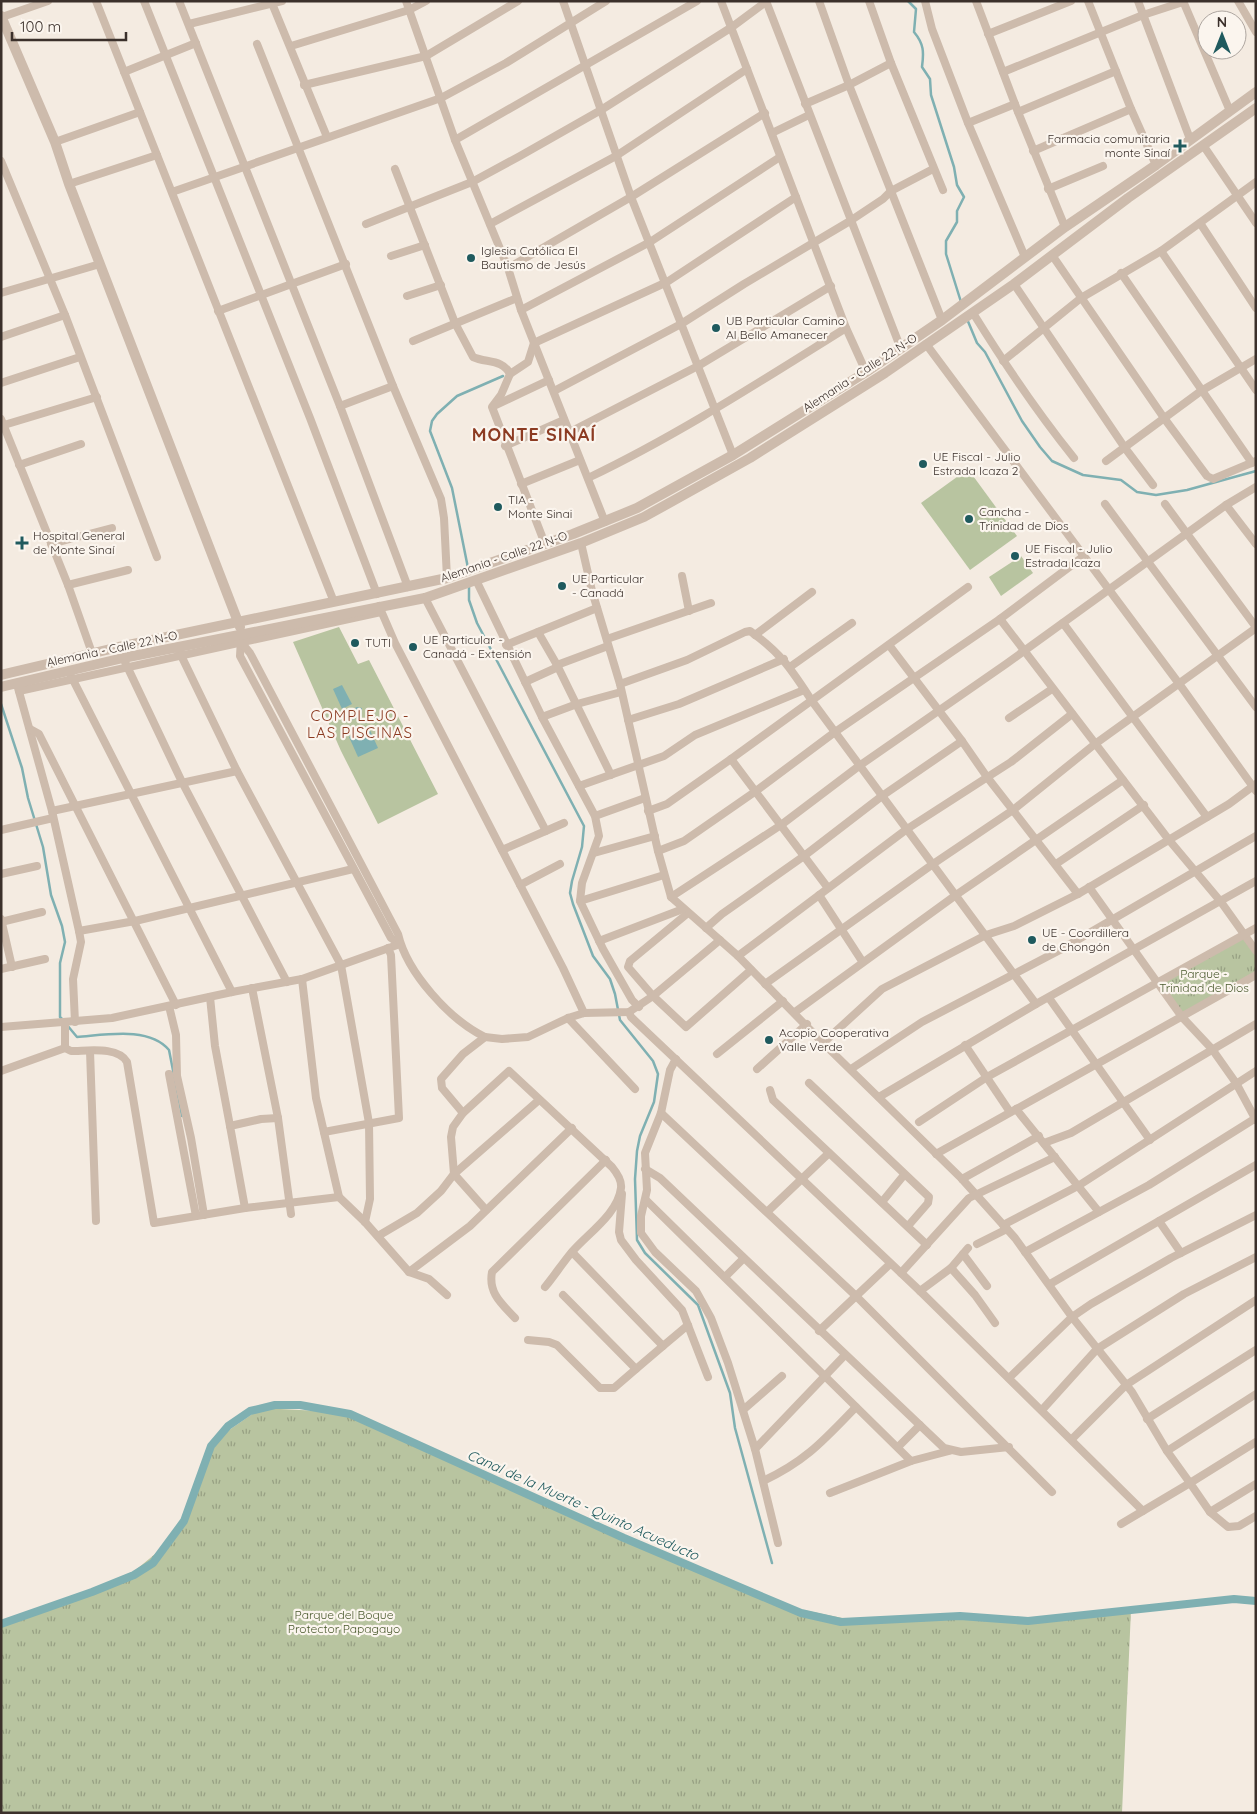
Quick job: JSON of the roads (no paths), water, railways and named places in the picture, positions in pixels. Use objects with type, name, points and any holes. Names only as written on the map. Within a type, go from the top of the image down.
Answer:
[{"type":"street","points":[[48,1],[1,16],[55,142],[68,184],[239,622],[241,638],[240,656],[391,938],[400,944]]},
{"type":"street","points":[[96,1],[334,602]]},
{"type":"street","points":[[144,1],[378,594]]},
{"type":"street","points":[[180,1],[340,406],[408,587]]},
{"type":"street","points":[[189,24],[282,1]]},
{"type":"street","points":[[406,1],[455,140],[508,268],[521,310],[554,391],[568,433],[605,522]]},
{"type":"street","points":[[291,46],[409,10],[426,1]]},
{"type":"street","points":[[304,85],[426,56],[518,1]]},
{"type":"street","points":[[563,1],[631,197],[667,282],[681,324],[733,455]]},
{"type":"street","points":[[172,192],[299,146],[441,98],[570,25],[606,1]]},
{"type":"street","points":[[455,140],[697,1]]},
{"type":"street","points":[[721,1],[846,328],[866,372]]},
{"type":"street","points":[[819,1],[849,85],[942,320]]},
{"type":"street","points":[[869,1],[891,63],[943,190]]},
{"type":"street","points":[[924,1],[932,29],[968,123],[1025,257]]},
{"type":"street","points":[[976,1],[1016,108],[1065,227]]},
{"type":"street","points":[[988,34],[1071,1]]},
{"type":"street","points":[[1088,1],[1156,165]]},
{"type":"street","points":[[1138,1],[1190,139]]},
{"type":"street","points":[[1238,1],[1256,32]]},
{"type":"street","points":[[366,224],[472,182],[602,110],[732,27],[766,2],[900,349]]},
{"type":"street","points":[[1003,72],[1143,15],[1183,2],[1230,111]]},
{"type":"street","points":[[272,3],[291,46],[304,85],[326,137]]},
{"type":"street","points":[[124,72],[196,43]]},
{"type":"street","points":[[257,44],[393,386],[441,500],[450,577]]},
{"type":"street","points":[[805,104],[849,85],[891,63]]},
{"type":"street","points":[[490,224],[616,156],[747,69]]},
{"type":"street","points":[[968,123],[1116,72]]},
{"type":"street","name":"Alemania - Calle 22 N-O","points":[[1,676],[92,654],[450,577],[605,522],[637,508],[733,455],[866,372],[958,310],[1065,227],[1156,165],[1256,92]]},
{"type":"street","points":[[1033,150],[1131,108]]},
{"type":"street","name":"Alemania - Calle 22 N-O","points":[[1,687],[18,687],[70,674],[425,598],[581,543],[644,517],[703,485],[839,402],[970,316],[1256,108]]},
{"type":"street","points":[[55,142],[140,112]]},
{"type":"street","points":[[508,268],[631,197],[765,113]]},
{"type":"street","points":[[772,133],[809,115]]},
{"type":"street","points":[[1203,145],[1256,223]]},
{"type":"street","points":[[68,184],[157,154]]},
{"type":"street","points":[[521,310],[650,242],[780,158]]},
{"type":"street","points":[[1,161],[97,397],[157,557]]},
{"type":"street","points":[[1048,189],[1103,166]]},
{"type":"street","points":[[395,169],[455,323],[473,357],[499,363],[507,367],[510,374]]},
{"type":"street","points":[[554,391],[681,324],[850,221],[883,199],[891,191],[933,169]]},
{"type":"street","points":[[1003,361],[1081,298],[1161,251],[1236,194],[1256,182]]},
{"type":"street","points":[[492,407],[501,395],[510,374],[528,362],[534,344],[667,282],[796,197]]},
{"type":"street","points":[[1200,223],[1256,308]]},
{"type":"street","points":[[391,256],[425,245]]},
{"type":"street","points":[[1161,251],[1256,390]]},
{"type":"street","points":[[1052,255],[1164,418],[1210,478],[1222,476],[1254,462],[1201,391],[1121,273]]},
{"type":"street","points":[[1,293],[100,264]]},
{"type":"street","points":[[218,310],[346,264]]},
{"type":"street","points":[[1014,284],[1125,448],[1153,485]]},
{"type":"street","points":[[407,296],[441,285]]},
{"type":"street","points":[[568,433],[698,366],[831,286]]},
{"type":"street","points":[[413,341],[517,298]]},
{"type":"street","points":[[1,337],[65,316]]},
{"type":"street","points":[[970,316],[1050,429],[1074,458]]},
{"type":"street","points":[[588,478],[641,452],[714,410],[846,328]]},
{"type":"street","points":[[823,1043],[882,989],[986,935],[1014,926],[1078,894],[1255,787],[926,344]]},
{"type":"street","points":[[1,383],[80,357]]},
{"type":"street","points":[[1106,461],[1201,391],[1256,359]]},
{"type":"street","points":[[492,407],[549,380]]},
{"type":"street","points":[[340,406],[393,386]]},
{"type":"street","points":[[92,654],[68,585],[2,422],[97,397]]},
{"type":"street","points":[[492,407],[505,446],[545,544]]},
{"type":"street","points":[[505,446],[564,420]]},
{"type":"street","points":[[20,465],[81,444]]},
{"type":"street","points":[[520,484],[580,460]]},
{"type":"street","points":[[671,897],[781,825],[859,766],[1148,563],[1226,505],[1256,487]]},
{"type":"street","points":[[1105,504],[1256,707]]},
{"type":"street","points":[[765,984],[933,864],[1013,810],[1095,744],[1180,685],[1256,627],[1188,532],[1165,504]]},
{"type":"street","points":[[1226,505],[1256,544]]},
{"type":"street","points":[[52,544],[112,528]]},
{"type":"street","points":[[581,543],[620,688],[648,812],[671,897],[738,956],[807,1024],[823,1043],[962,1179],[1005,1227],[1050,1284],[1072,1317],[1126,1385],[1167,1451],[1215,1519],[1228,1527],[1239,1526],[1256,1516]]},
{"type":"street","points":[[658,851],[684,840],[756,791],[835,732],[1000,619],[1084,556]]},
{"type":"street","points":[[68,585],[128,570]]},
{"type":"street","points":[[682,576],[689,611]]},
{"type":"street","points":[[474,581],[542,717],[595,816],[599,836],[582,883],[580,901],[599,941],[632,1000],[639,1007]]},
{"type":"street","points":[[648,812],[667,804],[732,759],[968,587]]},
{"type":"street","points":[[755,635],[812,592]]},
{"type":"street","points":[[425,598],[546,831]]},
{"type":"street","points":[[524,682],[607,642],[711,603]]},
{"type":"street","points":[[506,644],[597,608]]},
{"type":"street","points":[[380,609],[395,643],[584,1013]]},
{"type":"street","points":[[1000,619],[1169,840],[1221,902],[1256,951]]},
{"type":"street","points":[[790,667],[852,623]]},
{"type":"street","points":[[1063,623],[1207,816]]},
{"type":"street","points":[[542,717],[688,660],[750,631],[784,659],[859,766],[1015,973],[1036,1004]]},
{"type":"street","points":[[538,632],[558,666],[611,774]]},
{"type":"street","points":[[241,638],[255,661],[398,934],[400,944],[428,990],[457,1018],[474,1031],[485,1037],[502,1039],[528,1037],[568,1018],[584,1013],[629,1012],[653,996],[720,940]]},
{"type":"street","points":[[889,645],[987,777],[1078,894]]},
{"type":"street","points":[[179,651],[238,771],[341,966],[368,1123],[370,1199],[365,1222]]},
{"type":"street","points":[[628,720],[679,704],[784,659]]},
{"type":"street","points":[[125,662],[182,782],[287,982]]},
{"type":"street","points":[[70,674],[232,992]]},
{"type":"street","points":[[18,687],[52,814],[79,931],[80,949],[73,979],[75,1022]]},
{"type":"street","points":[[1009,718],[1052,689]]},
{"type":"street","points":[[579,786],[611,774],[638,767],[664,756],[695,735],[804,690]]},
{"type":"street","points":[[738,956],[907,829],[1048,735],[1072,714]]},
{"type":"street","points":[[30,729],[39,734],[77,806],[135,921],[172,1006],[177,1042],[177,1076],[191,1138],[200,1216]]},
{"type":"street","points":[[706,928],[722,914],[804,856],[882,796],[962,741]]},
{"type":"street","points":[[732,759],[828,888]]},
{"type":"street","points":[[1,830],[77,806],[238,771]]},
{"type":"street","points":[[794,1012],[956,895],[1123,780]]},
{"type":"street","points":[[595,816],[645,798]]},
{"type":"street","points":[[1056,864],[1144,805]]},
{"type":"street","points":[[502,850],[564,823]]},
{"type":"street","points":[[594,853],[655,836]]},
{"type":"street","points":[[851,1069],[922,1022],[1112,919],[1256,836]]},
{"type":"street","points":[[520,885],[560,864]]},
{"type":"street","points":[[1,874],[37,866]]},
{"type":"street","points":[[79,931],[135,921],[354,869]]},
{"type":"street","points":[[580,901],[664,875]]},
{"type":"street","points":[[879,1097],[1036,1004],[1256,882]]},
{"type":"street","points":[[1025,1252],[1149,1185],[1255,1119],[1236,1083],[1212,1049],[1182,1017],[1089,887]]},
{"type":"street","points":[[819,895],[862,962]]},
{"type":"street","points":[[599,941],[686,911]]},
{"type":"street","points":[[686,911],[628,964],[631,972],[653,996],[686,1027],[751,970]]},
{"type":"street","points":[[12,967],[1,921],[42,912]]},
{"type":"street","points":[[919,1122],[987,1077],[1256,928]]},
{"type":"street","points":[[1,1027],[30,1023],[65,1023],[112,1018],[302,979],[400,944]]},
{"type":"street","points":[[324,1132],[368,1123],[397,1120],[400,1115],[390,954],[388,948]]},
{"type":"street","points":[[1,969],[45,958]]},
{"type":"street","points":[[936,1154],[1256,975]]},
{"type":"street","points":[[302,979],[316,1098],[339,1197],[365,1222],[409,1272],[429,1279],[447,1295]]},
{"type":"street","points":[[252,988],[278,1118],[291,1214]]},
{"type":"street","points":[[210,997],[215,1046],[245,1208]]},
{"type":"street","points":[[1049,998],[1150,1140]]},
{"type":"street","points":[[717,1054],[783,1001]]},
{"type":"street","points":[[629,1012],[631,1017],[920,1291],[1143,1511]]},
{"type":"street","points":[[568,1018],[635,1089]]},
{"type":"street","points":[[65,1023],[65,1048]]},
{"type":"street","points":[[757,1069],[807,1024]]},
{"type":"street","points":[[1044,1143],[1071,1133],[1256,1024]]},
{"type":"street","points":[[463,1113],[442,1088],[441,1079],[463,1054],[485,1037]]},
{"type":"street","points":[[965,1045],[1013,1110],[1039,1136],[1099,1212]]},
{"type":"street","points":[[1,1071],[65,1048],[71,1051],[120,1053],[127,1062],[154,1223],[245,1208],[339,1197]]},
{"type":"street","points":[[90,1051],[96,1221]]},
{"type":"street","points":[[676,1059],[670,1070],[661,1113],[645,1152],[646,1200],[641,1216],[641,1233],[655,1252],[701,1298],[726,1356],[743,1410],[755,1449],[778,1543]]},
{"type":"street","points":[[486,1210],[454,1174],[451,1137],[453,1127],[463,1113],[509,1071],[606,1160],[616,1172],[621,1187],[619,1232],[621,1240],[636,1260],[679,1305],[708,1377]]},
{"type":"street","points":[[977,1244],[1078,1186],[1256,1071]]},
{"type":"street","points":[[169,1074],[200,1216]]},
{"type":"street","points":[[809,1083],[930,1198],[908,1226]]},
{"type":"street","points":[[770,1090],[773,1100],[927,1245]]},
{"type":"street","points":[[378,1236],[417,1213],[441,1191],[454,1174],[539,1100]]},
{"type":"street","points":[[661,1113],[856,1296],[1052,1492]]},
{"type":"street","points":[[230,1126],[261,1119],[278,1118]]},
{"type":"street","points":[[409,1272],[443,1248],[572,1128]]},
{"type":"street","points":[[962,1179],[1039,1136]]},
{"type":"street","points":[[768,1212],[829,1153]]},
{"type":"street","points":[[901,1274],[958,1209],[975,1195],[1055,1157]]},
{"type":"street","points":[[515,1318],[494,1294],[491,1286],[492,1272],[606,1160]]},
{"type":"street","points":[[1050,1284],[1256,1165]]},
{"type":"street","points":[[646,1169],[660,1178],[819,1331],[949,1451]]},
{"type":"street","points":[[882,1202],[904,1174]]},
{"type":"street","points":[[545,1287],[572,1252],[610,1212],[616,1203],[621,1187]]},
{"type":"street","points":[[646,1200],[911,1461]]},
{"type":"street","points":[[1009,1378],[1072,1317],[1181,1253],[1256,1215]]},
{"type":"street","points":[[1159,1221],[1181,1253]]},
{"type":"street","points":[[920,1291],[951,1268],[968,1248]]},
{"type":"street","points":[[572,1252],[663,1346]]},
{"type":"street","points":[[963,1254],[987,1286]]},
{"type":"street","points":[[1042,1410],[1097,1349],[1184,1294],[1256,1257]]},
{"type":"street","points":[[725,1277],[743,1259]]},
{"type":"street","points":[[819,1331],[890,1264]]},
{"type":"street","points":[[951,1268],[981,1303],[995,1323]]},
{"type":"street","points":[[563,1295],[636,1369]]},
{"type":"street","points":[[1072,1439],[1126,1385],[1256,1300]]},
{"type":"street","points":[[528,1340],[550,1342],[557,1346],[600,1388],[614,1388],[688,1325]]},
{"type":"street","points":[[1147,1419],[1256,1350]]},
{"type":"street","points":[[755,1449],[845,1355]]},
{"type":"street","points":[[743,1410],[782,1376]]},
{"type":"street","points":[[1167,1451],[1256,1394]]},
{"type":"street","points":[[763,1481],[796,1464],[808,1455],[856,1407]]},
{"type":"street","points":[[898,1447],[920,1425]]},
{"type":"street","points":[[1122,1524],[1256,1442]]},
{"type":"street","points":[[830,1493],[911,1461],[949,1451],[961,1452],[1009,1447]]},
{"type":"street","points":[[1210,1512],[1256,1484]]},
{"type":"water","points":[[342,685],[352,704],[342,709],[333,689]]},
{"type":"water","points":[[357,707],[362,708],[362,716],[347,722],[344,721],[342,714]]},
{"type":"water","points":[[369,728],[378,748],[358,757],[349,737]]},
{"type":"waterway","points":[[908,1],[916,9],[914,32],[923,48],[922,67],[930,79],[931,95],[954,167],[957,185],[964,197],[957,211],[957,222],[946,241],[946,254],[961,302]]},
{"type":"waterway","points":[[967,319],[977,343],[985,352],[1022,421],[1052,461],[1083,475],[1121,480],[1137,492],[1156,495],[1187,490],[1256,471]]},
{"type":"waterway","points":[[468,568],[452,488],[430,431],[432,421],[437,414],[457,396],[503,376]]},
{"type":"waterway","points":[[469,586],[469,600],[477,623],[584,826],[582,847],[570,893],[573,904],[593,956],[610,979],[620,1020],[653,1061],[658,1074],[654,1102],[640,1136],[637,1151],[635,1179],[637,1240],[645,1253],[698,1305],[730,1393],[735,1428],[772,1563]]},
{"type":"waterway","points":[[1,704],[22,768],[28,798],[43,847],[51,895],[62,926],[65,942],[60,963],[60,1017],[62,1019]]},
{"type":"waterway","points":[[67,1025],[77,1037],[126,1034],[138,1035],[160,1042],[169,1050],[182,1116]]},
{"type":"waterway","name":"Canal de la Muerte - Quinto Acueducto","points":[[1,1624],[92,1592],[134,1575],[153,1563],[184,1521],[211,1446],[228,1426],[250,1411],[275,1405],[300,1405],[350,1414],[624,1538],[801,1613],[841,1622],[960,1616],[1028,1621],[1234,1599],[1256,1601]]},
{"type":"place","name":"Farmacia comunitaria monte Sinaí","points":[[1180,146]]},
{"type":"place","name":"Iglesia Católica El Bautismo de Jesús","points":[[471,258]]},
{"type":"place","name":"UB Particular Camino Al Bello Amanecer","points":[[716,328]]},
{"type":"place","name":"UE Fiscal - Julio Estrada Icaza 2","points":[[923,464]]},
{"type":"place","name":"TIA - Monte Sinai","points":[[498,507]]},
{"type":"place","name":"Cancha - Trinidad de Dios","points":[[969,519]]},
{"type":"place","name":"Hospital General de Monte Sinaí","points":[[22,543]]},
{"type":"place","name":"UE Fiscal - Julio Estrada Icaza","points":[[1015,556]]},
{"type":"place","name":"UE Particular - Canadá","points":[[562,586]]},
{"type":"place","name":"TUTI","points":[[355,643]]},
{"type":"place","name":"UE Particular - Canadá - Extensión","points":[[413,647]]},
{"type":"place","name":"UE - Coordillera de Chongón","points":[[1032,940]]},
{"type":"place","name":"Acopio Cooperativa Valle Verde","points":[[769,1040]]},
{"type":"district","name":"MONTE SINAÍ","points":[[534,435]]},
{"type":"district","name":"COMPLEJO - LAS PISCINAS","points":[[360,724]]},
{"type":"park label","name":"Parque - Trinidad de Dios","points":[[1204,981]]},
{"type":"park label","name":"Parque del Boque Protector Papagayo","points":[[344,1622]]}]
